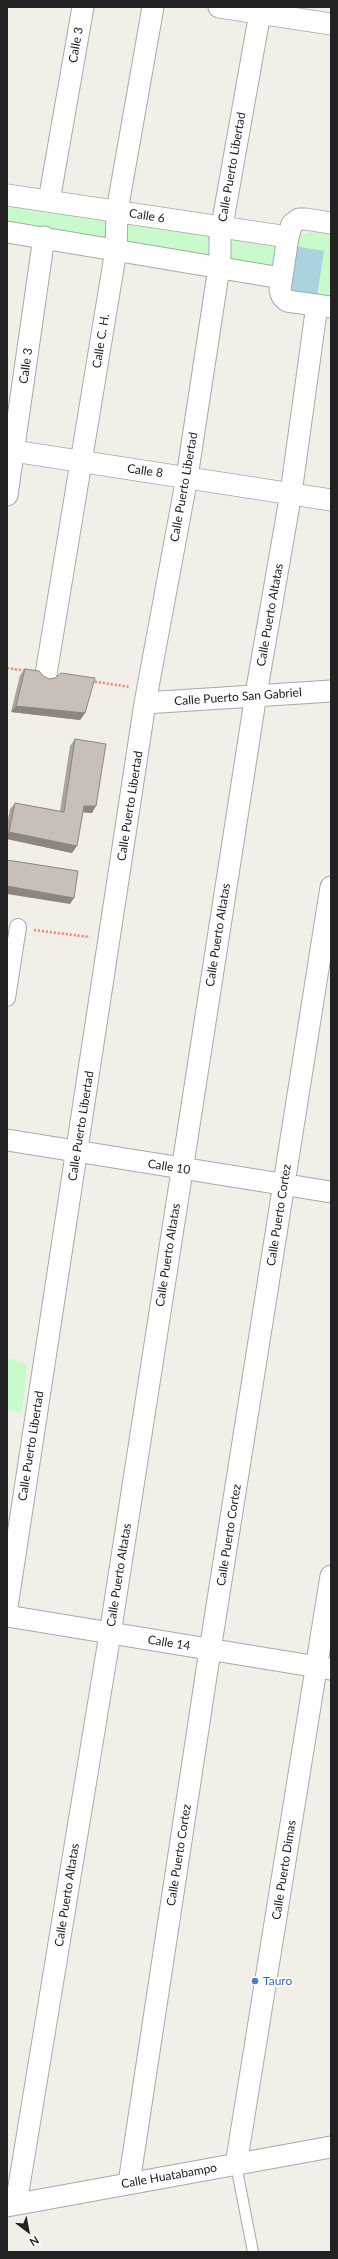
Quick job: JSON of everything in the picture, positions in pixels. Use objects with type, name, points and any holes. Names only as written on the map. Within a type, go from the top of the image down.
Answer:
[{"type":"street","name":"Calle 3","points":[[49,202],[83,7]]},
{"type":"street","name":"Calle C. H.","points":[[46,674],[116,250],[117,211],[153,7]]},
{"type":"street","points":[[218,7],[260,10],[331,24]]},
{"type":"street","name":"Calle Puerto Libertad","points":[[7,1607],[147,696],[187,477],[219,267],[222,228],[260,10]]},
{"type":"street","name":"Calle 6","points":[[7,195],[288,237]]},
{"type":"street","points":[[324,306],[287,301],[280,293],[288,237],[292,224],[299,219],[331,223]]},
{"type":"street","points":[[7,232],[282,278]]},
{"type":"street","name":"Calle 3","points":[[7,495],[10,450],[44,237]]},
{"type":"street","name":"Calle Puerto Altatas","points":[[12,2205],[110,1634],[181,1169],[256,694],[324,306]]},
{"type":"street","name":"Calle 8","points":[[10,450],[331,500]]},
{"type":"street","name":"Calle Puerto San Gabriel","points":[[147,696],[331,691]]},
{"type":"street","name":"Calle Puerto Cortez","points":[[130,2183],[210,1650],[331,887]]},
{"type":"street","points":[[7,998],[18,928]]},
{"type":"street","name":"Calle 10","points":[[7,1140],[331,1192]]},
{"type":"street","name":"Calle Puerto Dimas","points":[[236,2165],[324,1668],[331,1576]]},
{"type":"street","name":"Calle 14","points":[[7,1616],[324,1668]]},
{"type":"street","name":"Calle Huatabampo","points":[[12,2205],[331,2147]]},
{"type":"lane","points":[[236,2165],[253,2252]]},
{"type":"path","points":[[7,668],[46,674]]},
{"type":"path","points":[[86,680],[147,696]]},
{"type":"path","points":[[18,928],[109,940]]},
{"type":"green space","points":[[7,195],[289,239],[331,225],[331,306],[281,280],[7,240]]},
{"type":"green space","points":[[7,1358],[27,1364],[22,1412],[7,1410]]},
{"type":"water","points":[[295,246],[324,251],[317,296],[288,292]]},
{"type":"building","points":[[25,669],[39,671],[43,676],[49,679],[55,678],[61,673],[95,678],[85,713],[16,706]]},
{"type":"building","points":[[75,739],[106,744],[96,806],[84,806],[77,846],[9,832],[15,803],[64,812]]},
{"type":"building","points":[[7,860],[78,871],[74,898],[7,886]]},
{"type":"place","name":"Tauro","points":[[255,1981]]}]
